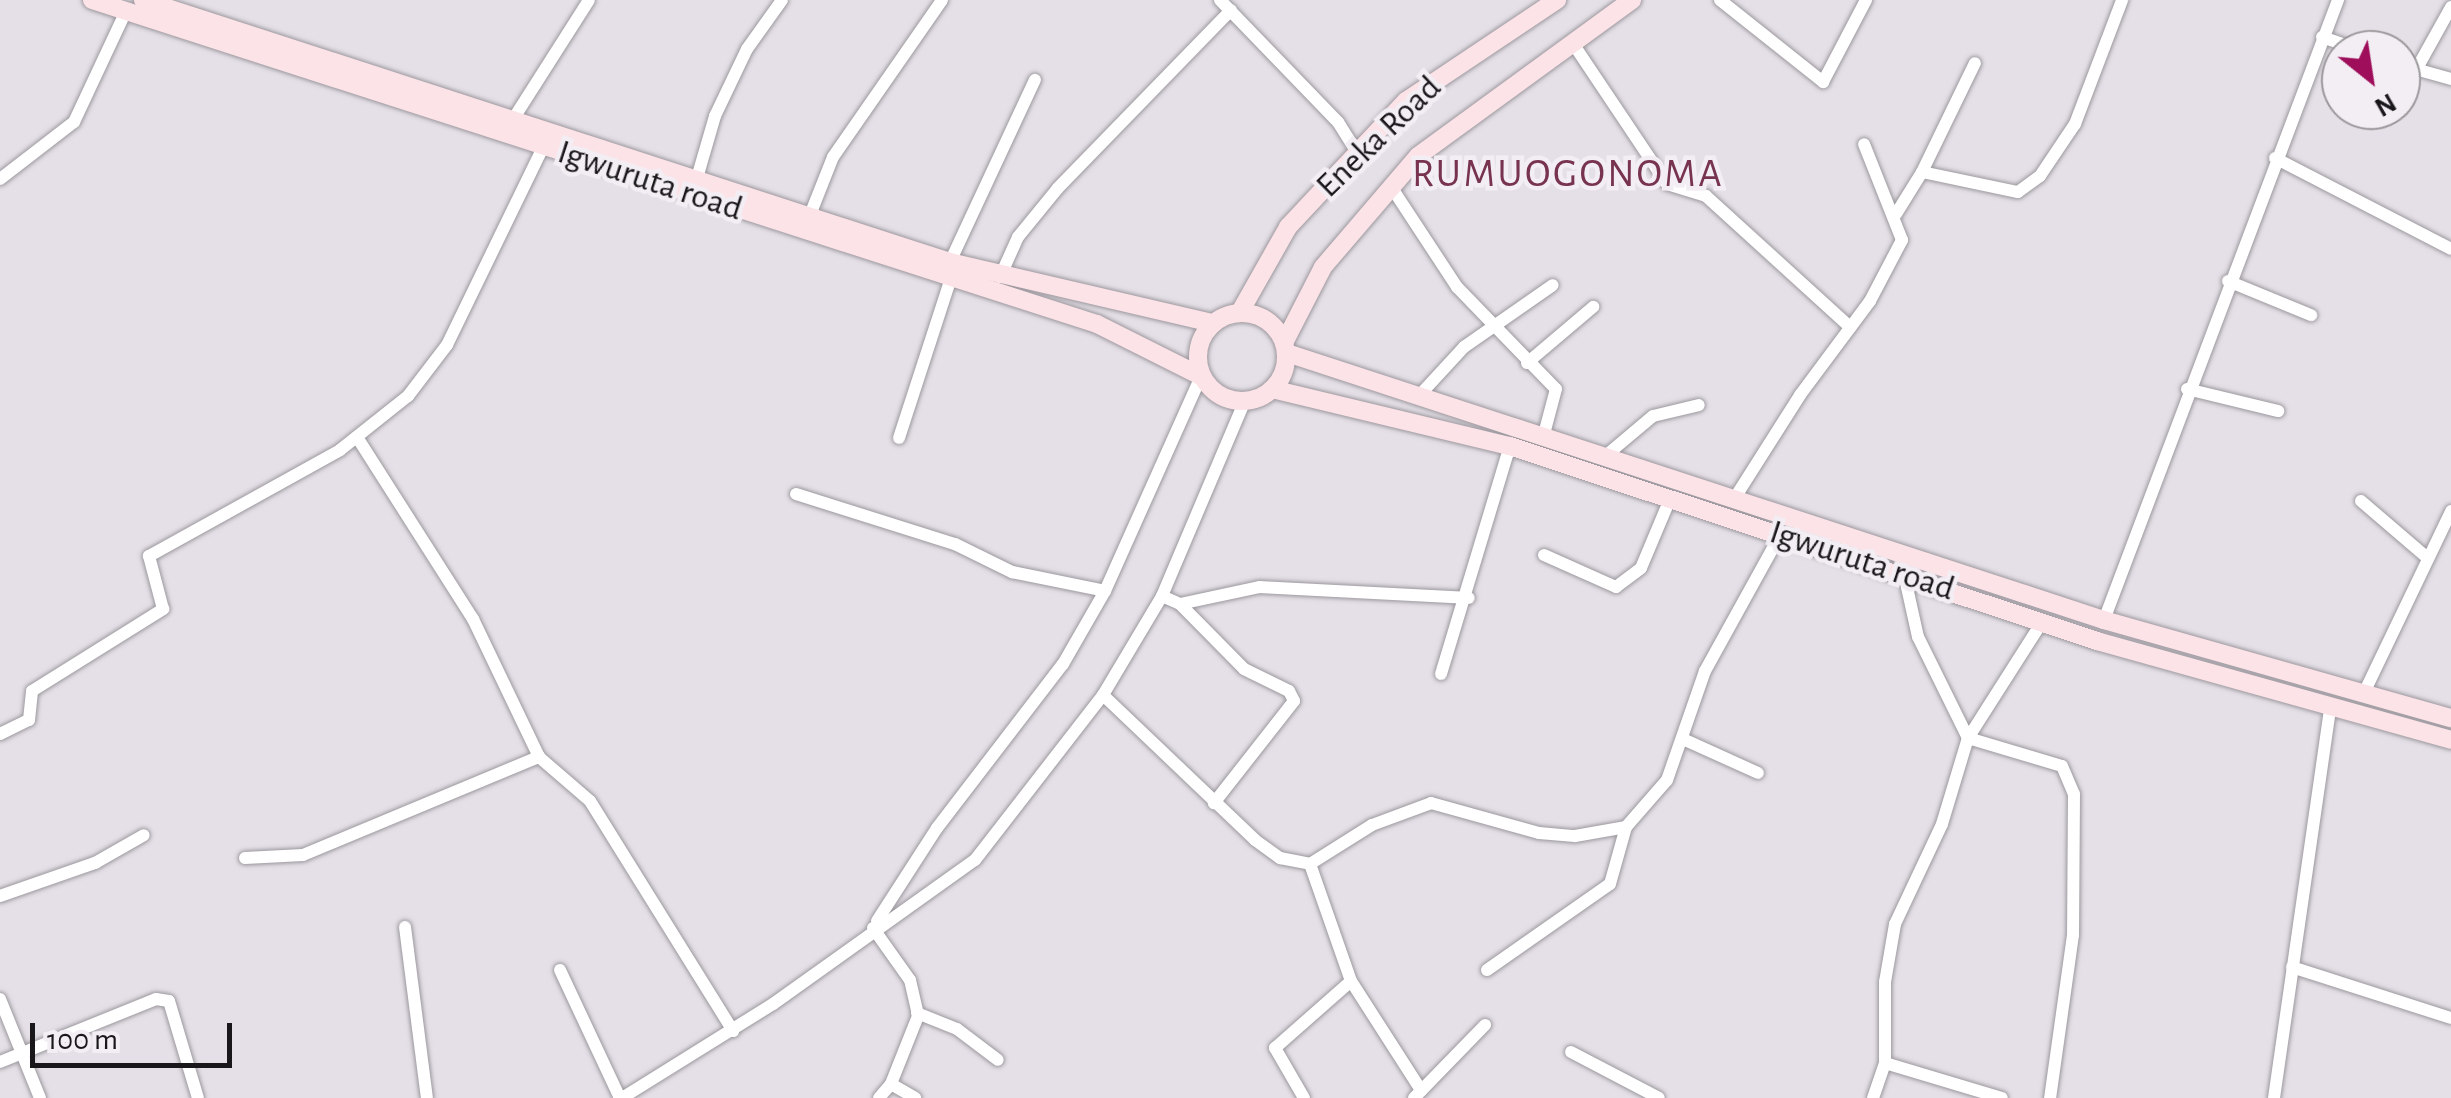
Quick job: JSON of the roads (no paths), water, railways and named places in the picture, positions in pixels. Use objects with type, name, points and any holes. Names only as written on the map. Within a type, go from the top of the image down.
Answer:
[{"type":"main road","name":"Igwuruta road","points":[[92,0],[543,146],[951,270],[1213,323]]},
{"type":"main road","name":"Igwuruta road","points":[[143,0],[810,216],[1097,324],[1202,376]]},
{"type":"main road","name":"Eneka Road","points":[[1240,312],[1288,227],[1406,100],[1557,0]]},
{"type":"main road","name":"Eneka Road","points":[[1285,348],[1323,267],[1390,185],[1442,134],[1632,0]]},
{"type":"main road","points":[[1240,312],[1274,326],[1285,348],[1272,389],[1244,402],[1225,398],[1202,376],[1198,348],[1213,323],[1240,312]]},
{"type":"main road","name":"Igwuruta road","points":[[1285,348],[1417,398],[1736,496],[2104,620],[2451,718]]},
{"type":"main road","name":"Igwuruta road","points":[[1272,389],[1510,446],[2042,622],[2330,709],[2451,740]]},
{"type":"street","points":[[512,121],[589,0]]},
{"type":"street","points":[[697,178],[715,116],[747,49],[782,0]]},
{"type":"street","points":[[810,216],[833,157],[942,0]]},
{"type":"street","points":[[1220,0],[1338,122],[1356,151]]},
{"type":"street","points":[[1720,0],[1823,82],[1866,0]]},
{"type":"street","points":[[1922,172],[2018,192],[2040,176],[2075,124],[2122,0]]},
{"type":"street","points":[[2325,30],[2338,0]]},
{"type":"street","points":[[2421,61],[2451,8]]},
{"type":"street","points":[[0,179],[74,122],[126,10]]},
{"type":"street","points":[[1000,277],[1018,237],[1058,188],[1231,10]]},
{"type":"street","points":[[2104,620],[2186,388],[2321,39]]},
{"type":"street","points":[[1572,42],[1667,184],[1706,196],[1850,328]]},
{"type":"street","points":[[1896,214],[1922,172],[1975,63]]},
{"type":"street","points":[[2421,71],[2451,79]]},
{"type":"street","points":[[899,438],[951,270],[1034,80]]},
{"type":"street","points":[[1736,496],[1850,328],[1902,240],[1896,214],[1864,144]]},
{"type":"street","points":[[0,734],[30,720],[32,692],[163,609],[149,556],[358,437],[408,396],[447,345],[543,146]]},
{"type":"street","points":[[2274,158],[2451,249]]},
{"type":"street","points":[[1390,185],[1491,328],[1557,396],[1543,438]]},
{"type":"street","points":[[2228,281],[2311,315]]},
{"type":"street","points":[[1417,398],[1491,328],[1553,284]]},
{"type":"street","points":[[1527,363],[1593,306]]},
{"type":"street","points":[[872,928],[937,828],[1063,664],[1105,591],[1202,376]]},
{"type":"street","points":[[2186,388],[2278,412]]},
{"type":"street","points":[[560,970],[622,1098],[733,1031],[872,928],[975,860],[1104,695],[1162,596],[1244,402]]},
{"type":"street","points":[[1603,458],[1653,416],[1699,405]]},
{"type":"street","points":[[358,437],[473,620],[538,757],[590,802],[733,1031]]},
{"type":"street","points":[[1441,674],[1469,598],[1510,446]]},
{"type":"street","points":[[796,494],[955,544],[1012,572],[1105,591]]},
{"type":"street","points":[[1544,555],[1616,587],[1641,568],[1670,498]]},
{"type":"street","points":[[2361,502],[2424,556]]},
{"type":"street","points":[[2363,695],[2424,556],[2451,511]]},
{"type":"street","points":[[1104,695],[1214,803],[1280,858],[1310,864],[1372,825],[1431,802],[1539,832],[1575,836],[1626,827],[1647,810],[1685,740],[1705,671],[1780,535]]},
{"type":"street","points":[[1904,574],[1918,638],[1968,738],[2062,766],[2074,794],[2073,935],[2050,1098]]},
{"type":"street","points":[[1180,604],[1260,587],[1469,598]]},
{"type":"street","points":[[1162,596],[1180,604],[1244,669],[1289,691],[1294,701],[1214,803]]},
{"type":"street","points":[[1873,1098],[1884,1063],[1885,982],[1895,924],[1954,794],[1968,738],[2042,622]]},
{"type":"street","points":[[2274,1098],[2330,709]]},
{"type":"street","points":[[1685,740],[1758,773]]},
{"type":"street","points":[[246,858],[303,855],[538,757]]},
{"type":"street","points":[[1487,970],[1610,884],[1626,827]]},
{"type":"street","points":[[0,896],[95,863],[144,835]]},
{"type":"street","points":[[1310,864],[1352,981],[1417,1094],[1485,1024]]},
{"type":"street","points":[[406,927],[427,1098]]},
{"type":"street","points":[[872,928],[910,980],[917,1013],[892,1084],[880,1098]]},
{"type":"street","points":[[2292,967],[2451,1018]]},
{"type":"street","points":[[1304,1098],[1285,1075],[1275,1048],[1352,981]]},
{"type":"street","points":[[0,999],[40,1098]]},
{"type":"street","points":[[0,1062],[22,1050],[156,1000],[169,1002],[198,1098]]},
{"type":"street","points":[[917,1013],[957,1029],[998,1060]]},
{"type":"street","points":[[1571,1052],[1659,1098]]},
{"type":"street","points":[[1884,1063],[2002,1098]]},
{"type":"street","points":[[892,1084],[914,1098]]},
{"type":"district","name":"RUMUOGONOMA","points":[[1568,174]]}]
